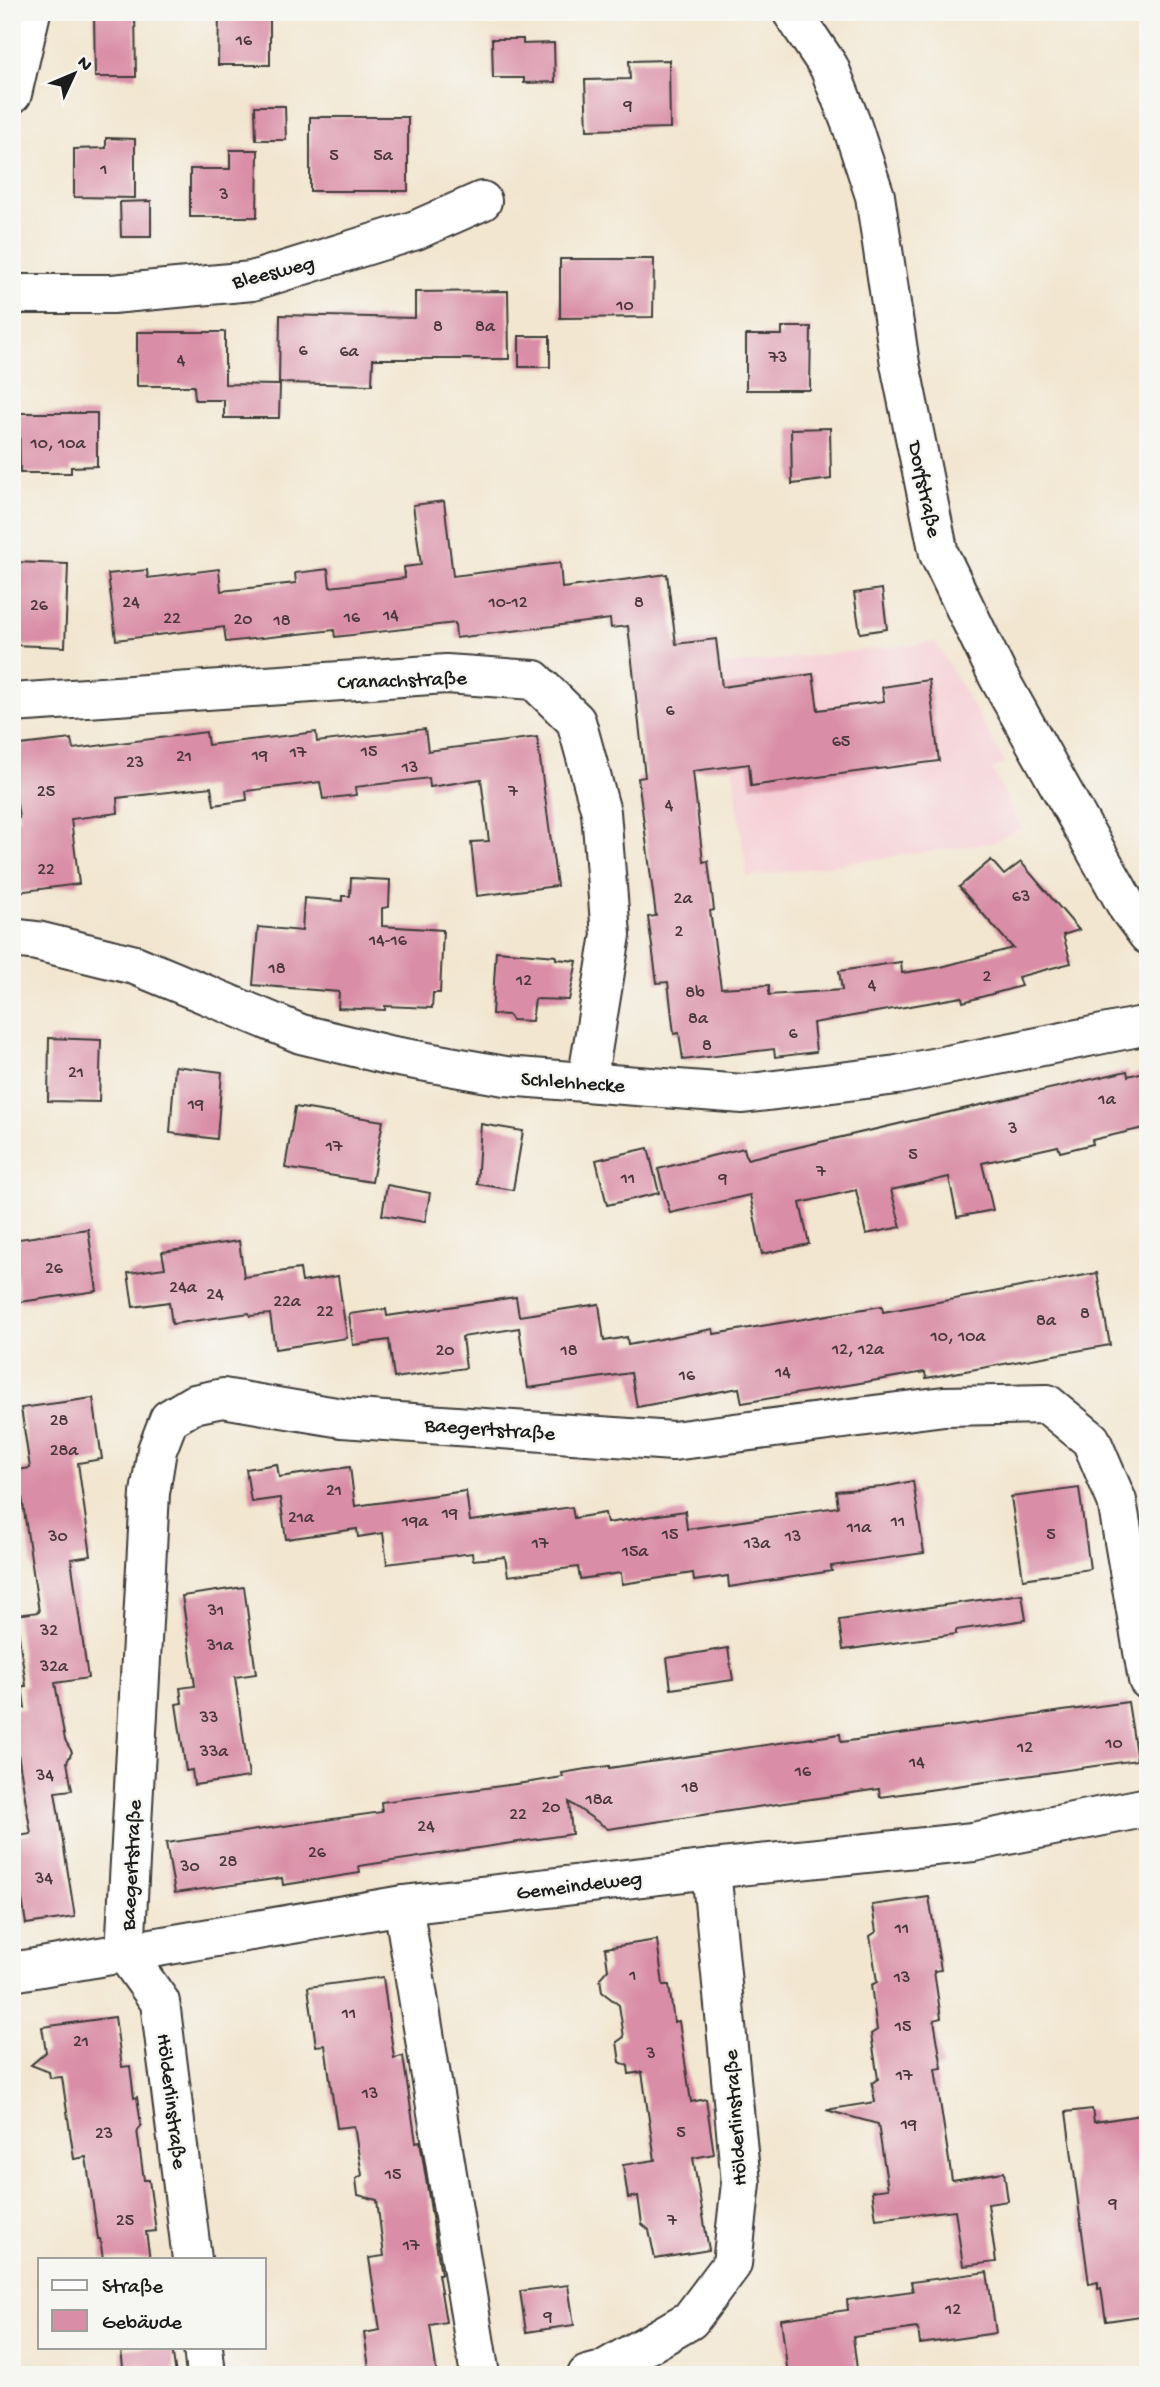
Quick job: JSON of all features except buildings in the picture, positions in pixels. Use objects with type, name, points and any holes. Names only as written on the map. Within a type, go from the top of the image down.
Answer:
[{"type":"street","points":[[12,94],[31,12]]},
{"type":"street","name":"Dorfstraße","points":[[792,12],[829,67],[875,196],[900,364],[939,554],[999,678],[1128,908],[1148,935]]},
{"type":"street","name":"Bleesweg","points":[[12,294],[112,294],[252,281],[416,230],[482,201]]},
{"type":"street","name":"Cranachstraße","points":[[12,703],[446,674],[534,680],[576,721],[601,813],[611,935],[587,1082]]},
{"type":"street","name":"Schlehhecke","points":[[12,938],[37,941],[135,965],[301,1034],[388,1055],[505,1076],[743,1094],[897,1075],[1148,1025]]},
{"type":"street","name":"Baegertstraße","points":[[125,1952],[150,1493],[158,1450],[169,1419],[194,1404],[223,1398],[342,1418],[673,1441],[944,1406],[1047,1405],[1091,1440],[1117,1501],[1148,1680]]},
{"type":"street","name":"Gemeindeweg","points":[[12,1972],[403,1905],[973,1842],[1148,1807]]},
{"type":"street","name":"Hölderlinstraße","points":[[587,2375],[602,2371],[690,2320],[732,2264],[741,2183],[711,1869]]},
{"type":"street","points":[[403,1905],[480,2375]]},
{"type":"street","name":"Hölderlinstraße","points":[[125,1952],[160,2003],[192,2258]]},
{"type":"street","points":[[203,2348],[206,2375]]},
{"type":"shaded area","points":[[936,642],[1005,763],[992,770],[1022,828],[991,843],[747,877],[720,666]]}]
